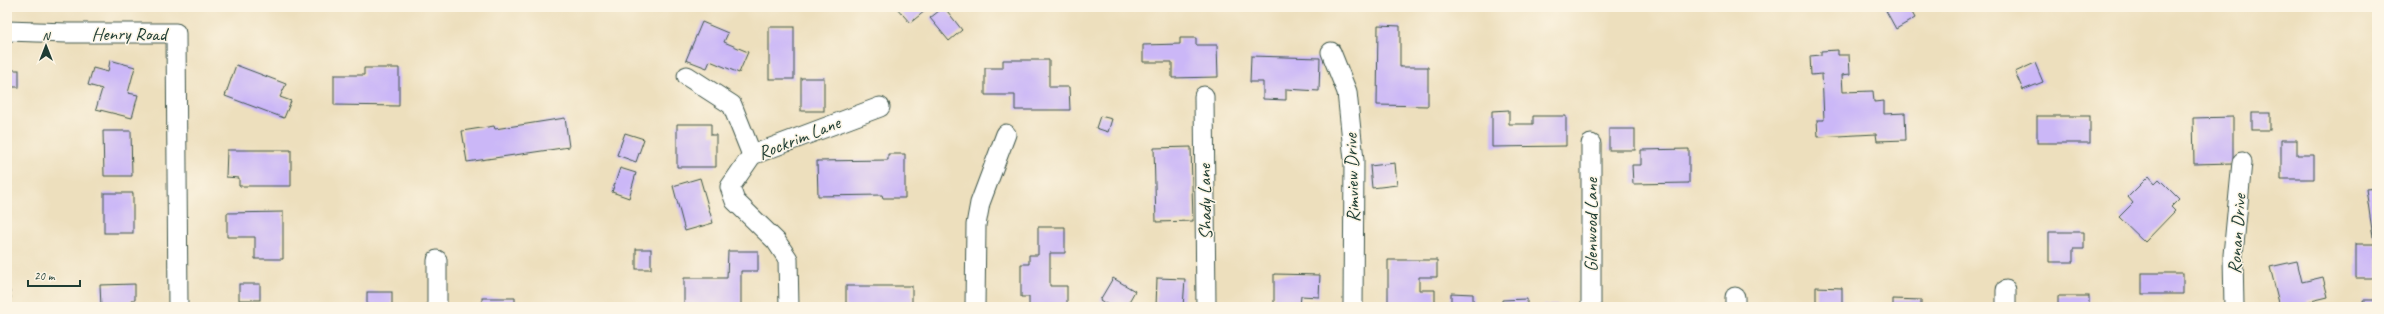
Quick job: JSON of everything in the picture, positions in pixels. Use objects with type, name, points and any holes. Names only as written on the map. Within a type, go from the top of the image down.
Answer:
[{"type":"street","name":"Henry Road","points":[[7,31],[68,34],[176,34],[178,307]]},
{"type":"street","name":"Rimview Drive","points":[[1331,52],[1347,92],[1354,160],[1353,307]]},
{"type":"street","points":[[687,76],[732,105],[752,155]]},
{"type":"street","name":"Shady Lane","points":[[1204,96],[1206,307]]},
{"type":"street","name":"Rockrim Lane","points":[[789,307],[788,259],[776,241],[735,201],[730,187],[752,155],[880,107]]},
{"type":"street","points":[[975,307],[977,218],[980,203],[1006,134]]},
{"type":"street","name":"Glenwood Lane","points":[[1591,144],[1591,307]]},
{"type":"street","name":"Ronan Drive","points":[[2234,307],[2233,255],[2242,162]]},
{"type":"street","points":[[437,260],[437,307]]},
{"type":"building","points":[[230,7],[263,7],[263,9],[230,9]]},
{"type":"building","points":[[896,7],[930,7],[910,23]]},
{"type":"building","points":[[944,7],[962,30],[949,41],[930,18]]},
{"type":"building","points":[[1884,7],[1909,7],[1915,18],[1896,29]]},
{"type":"building","points":[[702,22],[728,33],[724,42],[748,52],[739,73],[710,61],[707,68],[686,60]]},
{"type":"building","points":[[1378,25],[1400,26],[1400,67],[1428,67],[1428,106],[1377,105]]},
{"type":"building","points":[[769,27],[794,27],[794,79],[769,79]]},
{"type":"building","points":[[1180,38],[1196,38],[1196,45],[1217,45],[1218,77],[1172,78],[1172,62],[1143,62],[1143,45],[1180,44]]},
{"type":"building","points":[[1838,50],[1838,55],[1849,55],[1850,74],[1842,75],[1843,92],[1873,91],[1874,102],[1884,101],[1884,114],[1905,113],[1906,140],[1877,141],[1876,134],[1818,137],[1817,120],[1824,120],[1822,74],[1811,75],[1810,56],[1821,55],[1821,51]]},
{"type":"building","points":[[1251,56],[1320,58],[1319,91],[1286,89],[1286,100],[1263,99],[1263,82],[1250,82]]},
{"type":"building","points":[[110,60],[135,67],[128,93],[138,95],[132,118],[96,109],[102,89],[88,85],[93,68],[108,72]]},
{"type":"building","points":[[1003,60],[1049,60],[1049,87],[1069,87],[1070,110],[1015,110],[1015,95],[985,95],[985,68],[1003,68]]},
{"type":"building","points":[[2035,63],[2043,82],[2023,90],[2015,72]]},
{"type":"building","points":[[236,65],[286,84],[280,97],[291,101],[284,118],[225,96]]},
{"type":"building","points":[[364,68],[399,68],[399,106],[334,105],[334,75],[364,75]]},
{"type":"building","points":[[7,70],[19,70],[19,87],[7,87]]},
{"type":"building","points":[[801,78],[824,78],[824,111],[801,111]]},
{"type":"building","points":[[1509,110],[1509,124],[1533,124],[1533,116],[1566,116],[1566,146],[1492,147],[1492,111]]},
{"type":"building","points":[[2252,113],[2270,113],[2270,130],[2252,130]]},
{"type":"building","points":[[1100,116],[1112,119],[1108,132],[1096,128]]},
{"type":"building","points":[[2037,116],[2090,116],[2090,143],[2037,143]]},
{"type":"building","points":[[2233,117],[2233,163],[2194,164],[2193,118]]},
{"type":"building","points":[[565,118],[569,147],[467,162],[462,131],[494,126],[495,129]]},
{"type":"building","points":[[677,124],[711,124],[711,135],[716,135],[716,167],[677,167]]},
{"type":"building","points":[[1609,129],[1635,129],[1635,150],[1609,150]]},
{"type":"building","points":[[103,131],[131,131],[132,176],[104,176]]},
{"type":"building","points":[[625,133],[644,139],[636,162],[617,155]]},
{"type":"building","points":[[2281,140],[2297,140],[2297,155],[2314,155],[2314,179],[2281,179]]},
{"type":"building","points":[[1191,147],[1193,221],[1156,222],[1154,148]]},
{"type":"building","points":[[1689,149],[1689,183],[1633,184],[1632,165],[1641,165],[1641,150]]},
{"type":"building","points":[[227,150],[291,150],[291,186],[239,186],[239,178],[226,177]]},
{"type":"building","points":[[888,154],[905,154],[905,198],[883,198],[882,195],[818,196],[817,161],[888,160]]},
{"type":"building","points":[[1395,163],[1397,185],[1372,188],[1370,166]]},
{"type":"building","points":[[620,168],[636,173],[629,198],[612,192]]},
{"type":"building","points":[[2149,176],[2155,183],[2159,179],[2179,199],[2171,207],[2175,211],[2145,242],[2119,217],[2133,203],[2128,197]]},
{"type":"building","points":[[7,178],[10,178],[10,205],[7,205]]},
{"type":"building","points":[[700,178],[713,223],[685,231],[673,186]]},
{"type":"building","points":[[2377,188],[2377,236],[2373,237],[2366,189]]},
{"type":"building","points":[[104,193],[133,193],[133,233],[104,233]]},
{"type":"building","points":[[283,212],[283,259],[255,259],[255,237],[227,237],[227,213]]},
{"type":"building","points":[[1038,227],[1065,227],[1065,253],[1050,253],[1050,286],[1067,286],[1067,307],[1029,307],[1029,297],[1021,297],[1021,264],[1029,264],[1029,255],[1038,255]]},
{"type":"building","points":[[2049,232],[2084,232],[2084,249],[2073,249],[2073,262],[2049,262]]},
{"type":"building","points":[[2356,244],[2377,244],[2377,278],[2356,278]]},
{"type":"building","points":[[636,249],[651,249],[651,269],[636,269]]},
{"type":"building","points":[[728,251],[758,251],[758,271],[741,271],[741,307],[684,307],[684,278],[727,278]]},
{"type":"building","points":[[1388,260],[1437,260],[1437,277],[1419,277],[1419,290],[1435,290],[1435,305],[1388,305]]},
{"type":"building","points":[[2297,261],[2302,282],[2323,277],[2328,297],[2307,302],[2308,307],[2280,307],[2270,267]]},
{"type":"building","points":[[2142,273],[2183,273],[2183,294],[2142,294]]},
{"type":"building","points":[[1274,274],[1320,275],[1319,297],[1301,296],[1300,306],[1274,306]]},
{"type":"building","points":[[7,276],[11,298],[7,298]]},
{"type":"building","points":[[1113,278],[1135,291],[1126,307],[1111,307],[1100,300]]},
{"type":"building","points":[[1157,278],[1185,279],[1183,307],[1156,307]]},
{"type":"building","points":[[135,284],[135,300],[131,300],[131,307],[101,307],[100,285]]},
{"type":"building","points":[[239,284],[260,284],[260,300],[239,300]]},
{"type":"building","points":[[846,286],[912,286],[912,307],[846,307]]},
{"type":"building","points":[[1816,287],[1842,288],[1842,307],[1816,307]]},
{"type":"building","points":[[367,292],[392,292],[392,307],[367,307]]},
{"type":"building","points":[[1451,293],[1473,294],[1473,307],[1451,307]]},
{"type":"building","points":[[2058,296],[2089,296],[2089,307],[2058,307]]},
{"type":"building","points":[[482,298],[515,298],[515,307],[482,307]]},
{"type":"building","points":[[1527,299],[1527,307],[1502,307],[1502,300]]},
{"type":"building","points":[[1893,299],[1921,300],[1921,307],[1893,307]]},
{"type":"building","points":[[2363,300],[2377,300],[2377,307],[2364,307]]},
{"type":"building","points":[[1544,305],[1566,305],[1566,307],[1544,307]]},
{"type":"building","points":[[1782,305],[1808,305],[1808,307],[1782,307]]}]
